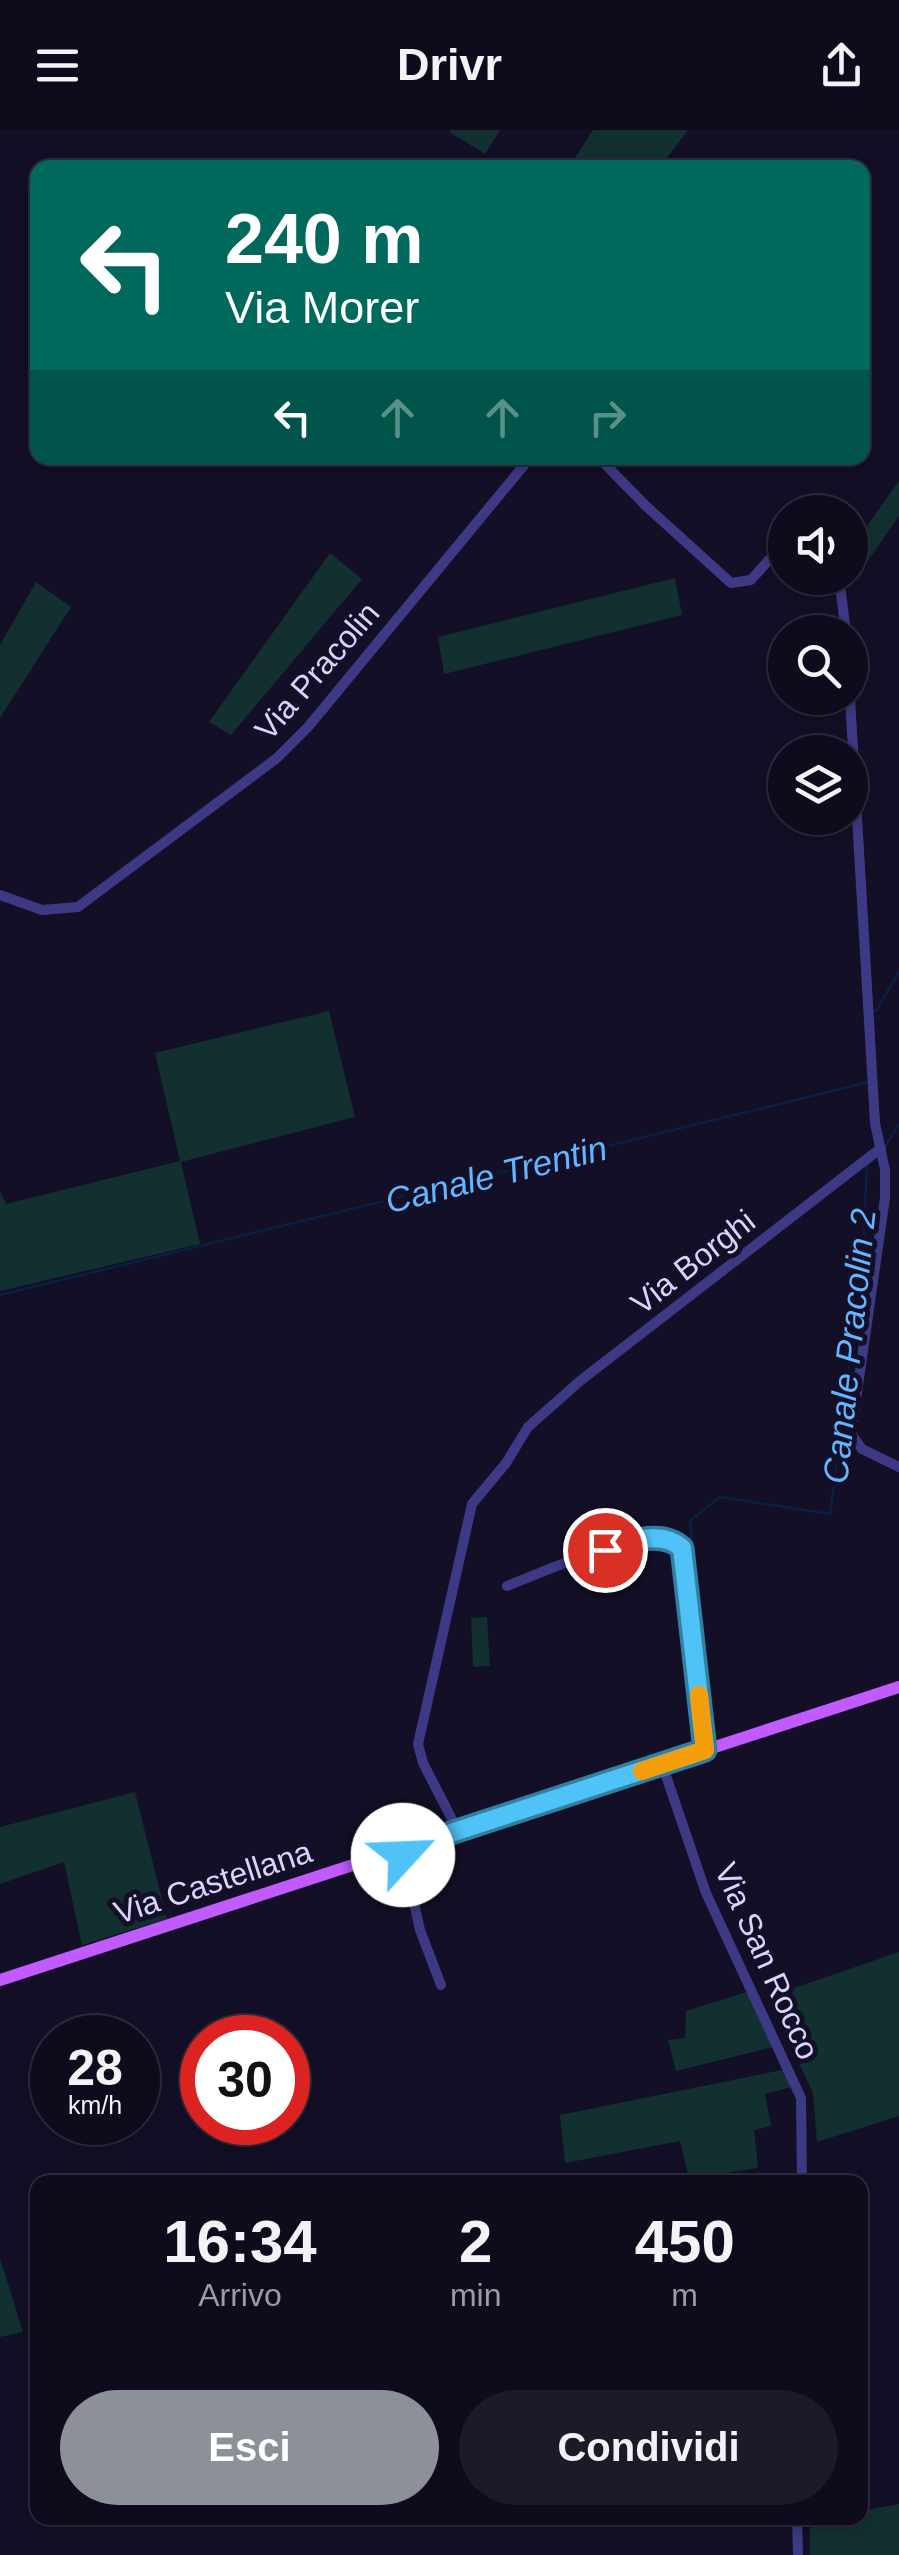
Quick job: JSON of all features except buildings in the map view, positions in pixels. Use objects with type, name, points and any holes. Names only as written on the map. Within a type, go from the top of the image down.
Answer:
[{"type":"main road","name":"Via Castellana","points":[[0,1980],[899,1686]]},
{"type":"street","name":"Via Pracolin","points":[[0,895],[42,910],[78,907],[277,758],[321,712],[524,465]]},
{"type":"street","points":[[605,465],[732,583],[752,580],[768,562]]},
{"type":"street","points":[[851,715],[875,1123],[885,1198],[850,1434],[862,1449],[899,1467]]},
{"type":"street","name":"Via Borghi","points":[[458,1831],[423,1763],[418,1744],[472,1504],[543,1411],[881,1148]]},
{"type":"street","points":[[507,1586],[638,1538],[673,1540],[682,1548],[684,1559],[705,1750]]},
{"type":"street","name":"Via San Rocco","points":[[662,1764],[706,1893],[802,2098],[802,2175]]},
{"type":"street","points":[[402,1849],[420,1930],[441,1985]]},
{"type":"street","points":[[797,2525],[798,2555]]},
{"type":"green space","points":[[451,130],[500,130],[485,154]]},
{"type":"green space","points":[[593,130],[688,130],[665,160],[574,160]]},
{"type":"green space","points":[[899,481],[899,516],[868,560],[868,525]]},
{"type":"green space","points":[[330,553],[362,579],[231,735],[209,722]]},
{"type":"green space","points":[[675,578],[682,615],[444,674],[438,637]]},
{"type":"green space","points":[[36,582],[71,607],[0,718],[0,645]]},
{"type":"green space","points":[[329,1011],[355,1117],[181,1162],[200,1244],[0,1291],[0,1191],[6,1204],[180,1161],[155,1053]]},
{"type":"green space","points":[[487,1617],[490,1666],[473,1667],[471,1618]]},
{"type":"green space","points":[[135,1792],[167,1919],[82,1945],[64,1862],[0,1884],[0,1827]]},
{"type":"green space","points":[[899,1952],[899,2116],[817,2142],[813,2093],[768,1997]]},
{"type":"green space","points":[[750,1991],[777,2046],[676,2071],[668,2040],[685,2038],[686,2011]]},
{"type":"green space","points":[[787,2069],[795,2086],[765,2094],[771,2126],[754,2130],[758,2168],[714,2175],[688,2175],[680,2141],[565,2163],[560,2115]]},
{"type":"green space","points":[[0,2258],[23,2332],[0,2337]]},
{"type":"green space","points":[[899,2504],[899,2555],[810,2555],[810,2525],[868,2525],[868,2510]]},
{"type":"waterway","name":"Canale Trentin","points":[[872,1011],[876,1011],[899,972]]},
{"type":"waterway","name":"Canale Trentin","points":[[0,1295],[869,1082]]},
{"type":"waterway","name":"Canale Pracolin 2","points":[[884,1148],[899,1124]]},
{"type":"waterway","name":"Canale Pracolin 2","points":[[703,1684],[690,1521],[720,1497],[830,1514],[863,1260],[867,1162]]},
{"type":"slow traffic","points":[[642,1771],[705,1750],[699,1695]]},
{"type":"route","points":[[403,1855],[402,1849],[705,1750],[682,1548],[673,1540],[638,1538],[605,1550]]}]
